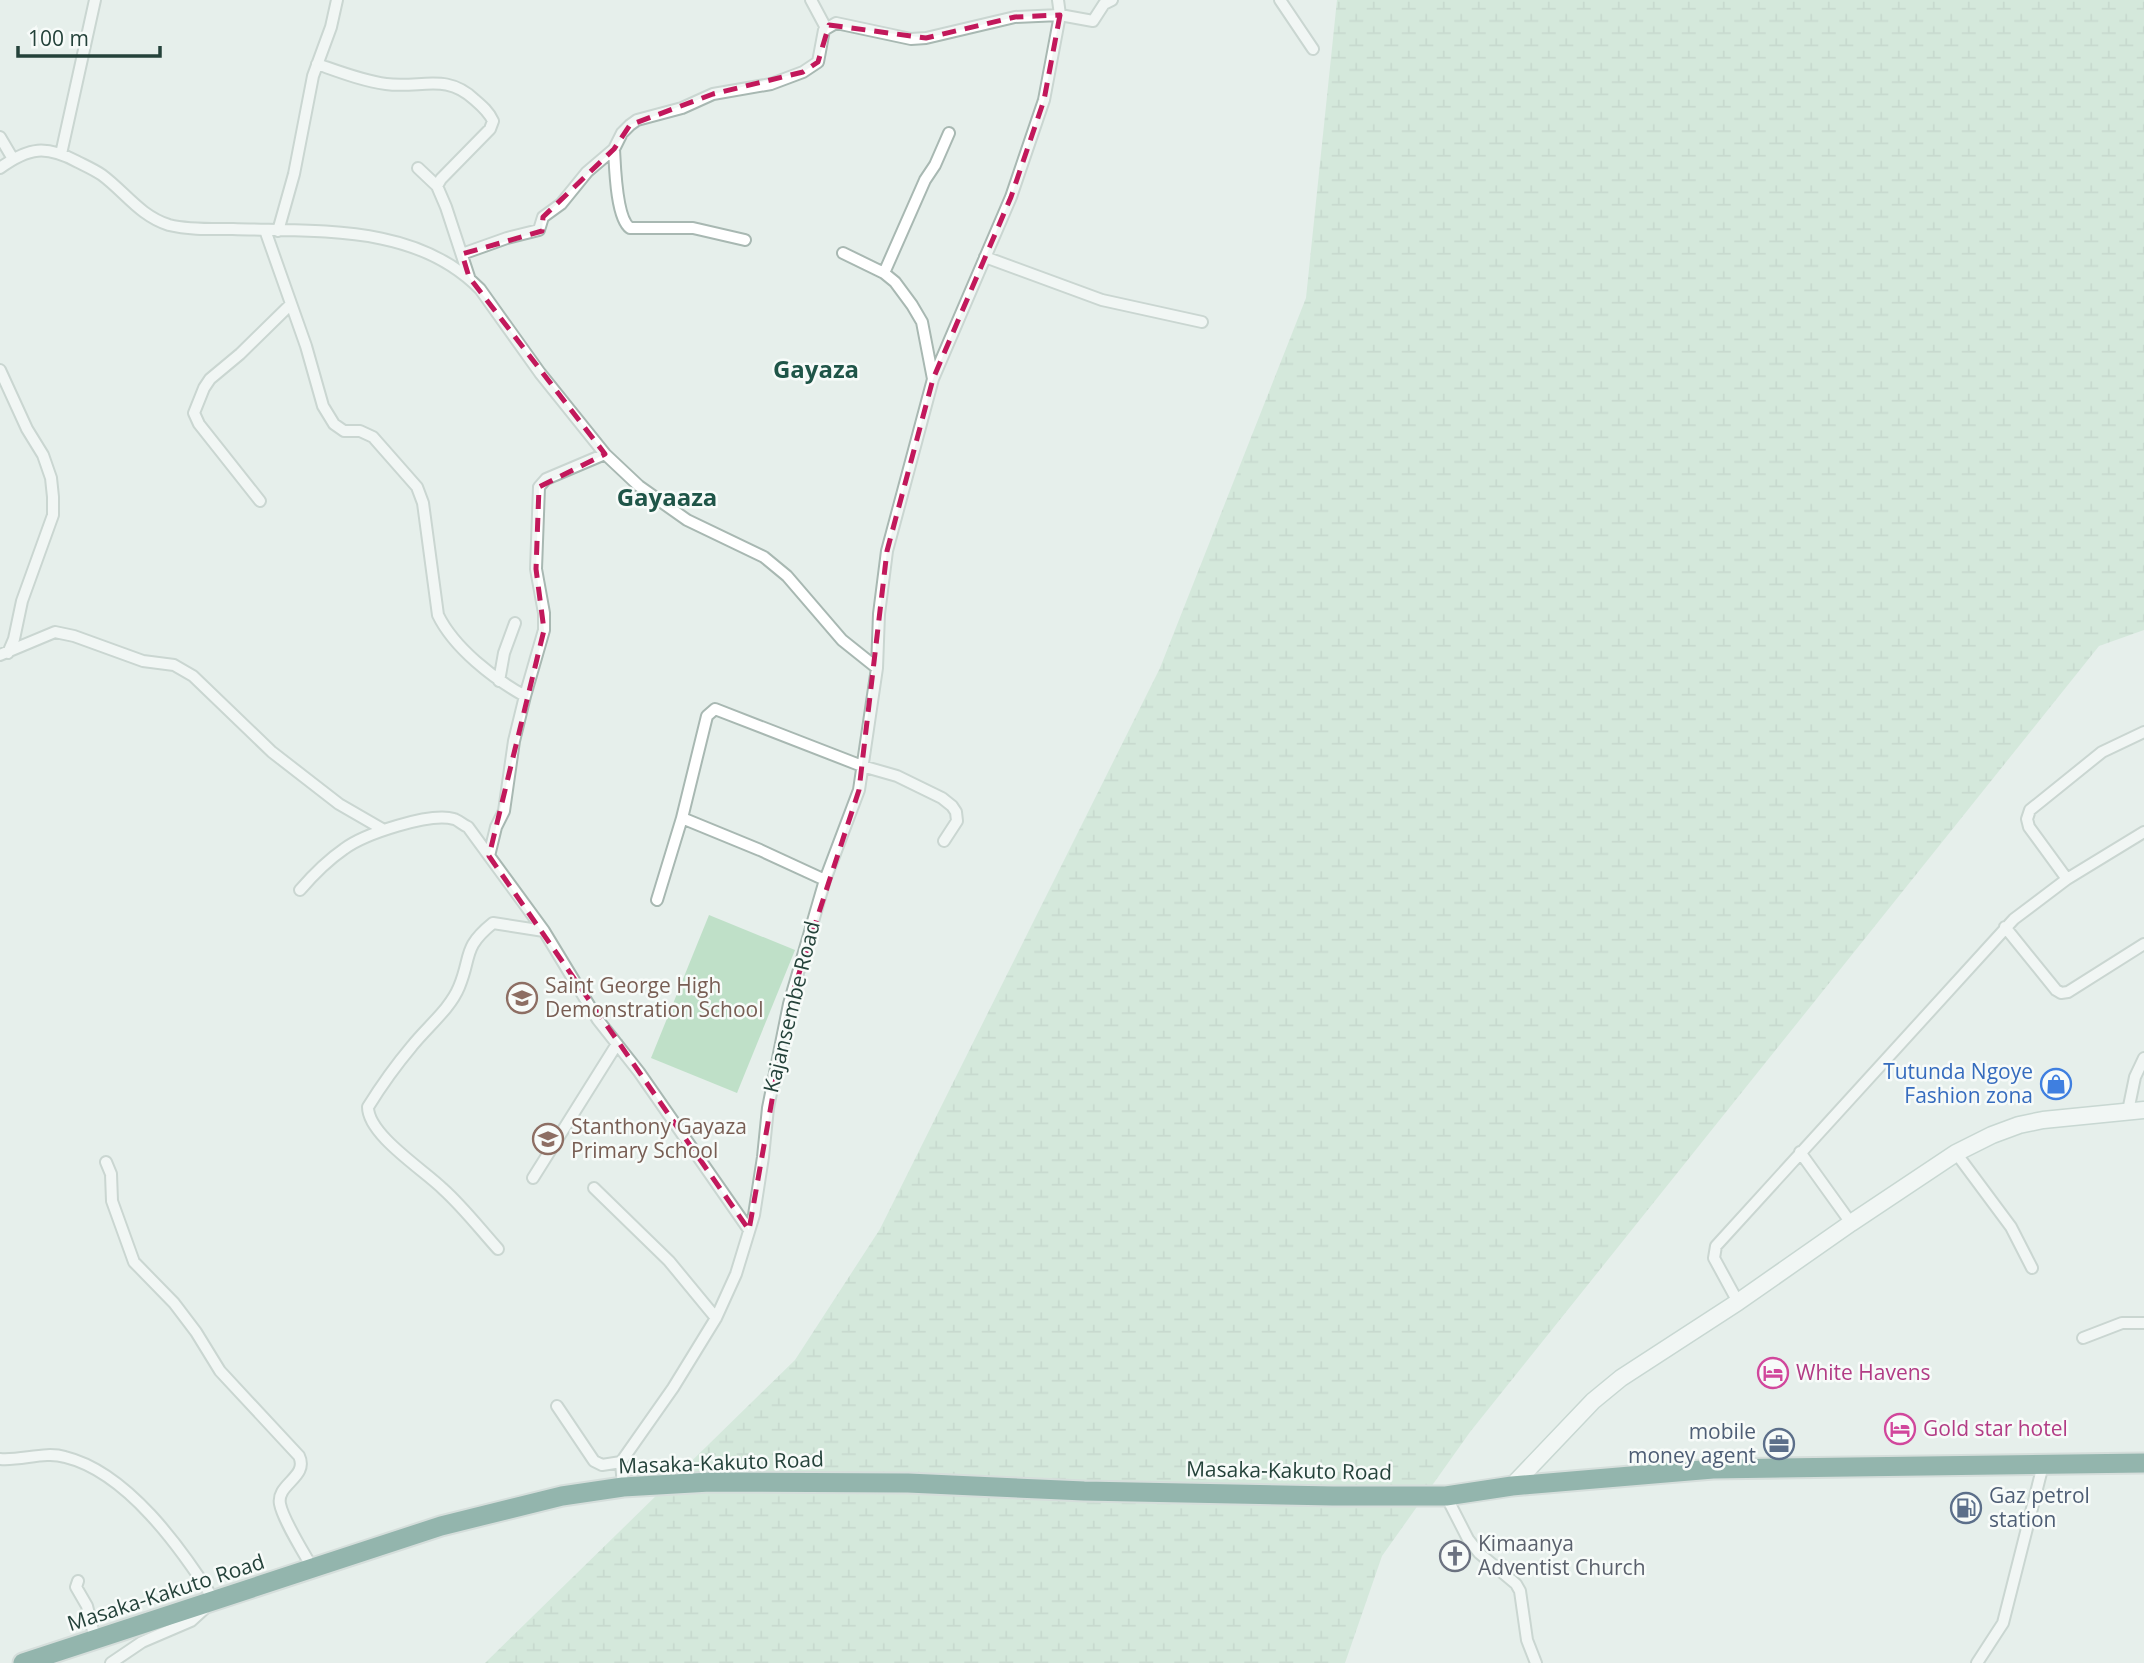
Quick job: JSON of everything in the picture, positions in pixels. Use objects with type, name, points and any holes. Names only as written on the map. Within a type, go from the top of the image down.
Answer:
[{"type":"highway","name":"Masaka-Kakuto Road","points":[[23,1663],[486,1514],[562,1496],[623,1487],[710,1482],[896,1483],[1110,1491],[1446,1496],[1512,1486],[1713,1469],[2144,1464]]},
{"type":"street","points":[[61,155],[95,0]]},
{"type":"street","points":[[278,231],[294,174],[317,64],[331,27],[337,0]]},
{"type":"street","points":[[462,254],[539,230],[543,217],[561,204],[587,172],[614,149],[622,133],[637,120],[682,107],[713,94],[771,84],[812,67],[820,56],[826,28],[811,0]]},
{"type":"street","name":"Kajansembe Road","points":[[621,1462],[673,1388],[716,1318],[736,1274],[757,1200],[768,1108],[789,1004],[825,880],[859,790],[877,668],[879,614],[887,551],[933,379],[1011,197],[1044,100],[1060,15],[1058,0]]},
{"type":"street","points":[[826,28],[836,23],[911,39],[926,38],[1015,18],[1060,15],[1093,21],[1104,4],[1112,0]]},
{"type":"street","points":[[1280,0],[1313,49]]},
{"type":"street","points":[[317,64],[390,85],[446,83],[469,93],[487,111],[493,121],[490,129],[437,186]]},
{"type":"street","points":[[884,273],[949,133]]},
{"type":"street","points":[[0,137],[13,159]]},
{"type":"street","points":[[0,168],[21,154],[44,149],[101,174],[147,216],[171,225],[350,232],[393,240],[436,258],[469,277],[480,289],[540,373],[604,454],[639,486],[687,520],[764,557],[788,576],[842,640],[877,668]]},
{"type":"street","points":[[614,149],[621,215],[625,225],[630,228],[693,228],[745,240]]},
{"type":"street","points":[[418,168],[437,186],[469,277]]},
{"type":"street","points":[[265,230],[323,406],[334,424],[344,431],[360,431],[373,438],[417,487],[423,503],[438,615],[446,632],[499,681],[525,696]]},
{"type":"street","points":[[844,253],[884,273],[895,282],[922,322],[933,379]]},
{"type":"street","points":[[985,257],[1102,300],[1202,322]]},
{"type":"street","points":[[260,501],[199,424],[194,413],[210,379],[291,304]]},
{"type":"street","points":[[0,370],[27,429],[43,455],[51,478],[53,497],[53,515],[22,601],[14,639],[4,654]]},
{"type":"street","points":[[489,856],[503,811],[514,741],[544,630],[544,613],[536,569],[539,487],[547,479],[604,454]]},
{"type":"street","points":[[499,681],[504,653],[515,623]]},
{"type":"street","points":[[4,654],[55,632],[74,636],[143,661],[174,665],[193,677],[272,752],[339,804],[384,830]]},
{"type":"street","points":[[657,900],[682,818],[707,716],[715,709],[862,766],[897,776],[952,806],[957,821],[944,841]]},
{"type":"street","points":[[2067,879],[2029,827],[2027,820],[2030,810],[2102,752],[2144,732]]},
{"type":"street","points":[[682,818],[825,880]]},
{"type":"street","points":[[300,890],[343,849],[361,838],[420,821],[454,819],[468,827],[544,931],[598,1020],[639,1072],[749,1230]]},
{"type":"street","points":[[1738,1302],[1714,1258],[1716,1246],[2006,928],[2067,879],[2144,832]]},
{"type":"street","points":[[498,1249],[444,1190],[395,1148],[368,1116],[368,1107],[410,1048],[453,998],[460,986],[470,947],[482,932],[494,923],[544,931]]},
{"type":"street","points":[[2006,928],[2056,990],[2062,993],[2068,992],[2144,944]]},
{"type":"street","points":[[533,1178],[617,1044]]},
{"type":"street","points":[[1512,1486],[1593,1401],[1621,1378],[1738,1302],[1956,1153],[1992,1135],[2043,1119],[2136,1110],[2134,1077],[2144,1058]]},
{"type":"street","points":[[1800,1152],[1851,1223]]},
{"type":"street","points":[[1956,1153],[2011,1227],[2032,1268]]},
{"type":"street","points":[[106,1163],[111,1174],[112,1201],[134,1262],[174,1303],[220,1371],[302,1461],[300,1470],[280,1494],[279,1501],[313,1569]]},
{"type":"street","points":[[594,1188],[670,1261],[716,1318]]},
{"type":"street","points":[[2083,1338],[2122,1323],[2144,1323]]},
{"type":"street","points":[[557,1406],[594,1461],[602,1465],[621,1462],[623,1487]]},
{"type":"street","points":[[0,1459],[62,1456],[91,1466],[114,1480],[185,1555],[214,1600],[191,1621],[142,1642],[111,1663]]},
{"type":"street","points":[[1977,1663],[2003,1623],[2043,1465]]},
{"type":"street","points":[[1446,1496],[1468,1539],[1479,1553],[1516,1584],[1520,1591],[1527,1640],[1536,1663]]},
{"type":"street","points":[[78,1581],[76,1587],[87,1606],[95,1639]]},
{"type":"highlighted area","points":[[1060,15],[1044,100],[1011,197],[933,379],[887,551],[859,790],[789,1004],[749,1230],[489,856],[544,630],[536,569],[539,487],[605,454],[469,277],[462,254],[542,231],[543,217],[614,149],[630,125],[713,94],[803,72],[818,62],[829,25],[926,38],[1015,17]]},
{"type":"green space","points":[[1337,0],[2144,0],[2144,630],[2099,646],[1470,1432],[1382,1556],[1345,1663],[485,1663],[795,1360],[880,1229],[1160,668],[1306,298]]},
{"type":"green space","points":[[709,915],[795,950],[737,1093],[651,1058]]},
{"type":"place","name":"Saint George High Demonstration School","points":[[522,998]]},
{"type":"place","name":"Tutunda Ngoye Fashion zona","points":[[2056,1084]]},
{"type":"place","name":"Stanthony Gayaza Primary School","points":[[548,1139]]},
{"type":"place","name":"White Havens","points":[[1773,1373]]},
{"type":"place","name":"Gold star hotel","points":[[1900,1429]]},
{"type":"place","name":"mobile money agent","points":[[1779,1444]]},
{"type":"place","name":"Gaz petrol station","points":[[1966,1508]]},
{"type":"place","name":"Kimaanya Adventist Church","points":[[1455,1556]]},
{"type":"district","name":"Gayaza","points":[[816,370]]},
{"type":"district","name":"Gayaaza","points":[[667,498]]}]
